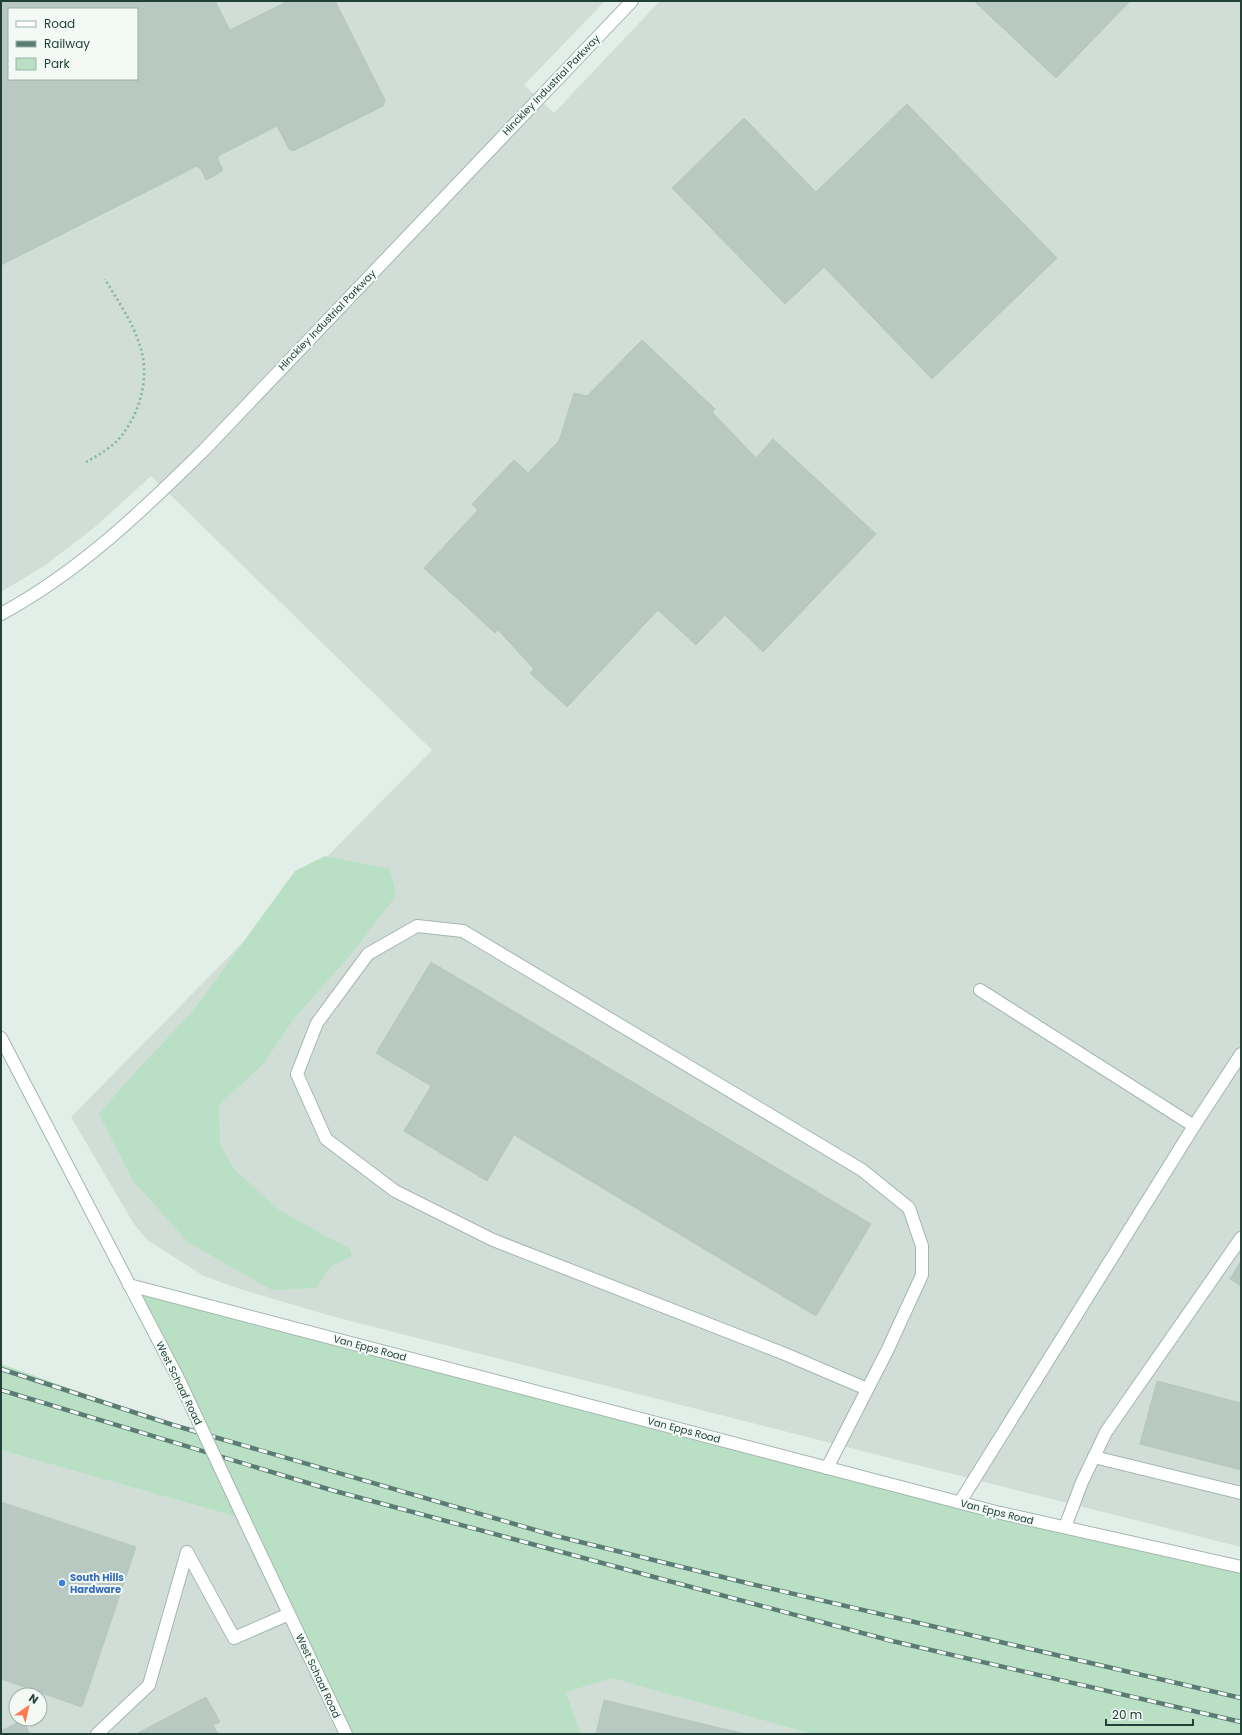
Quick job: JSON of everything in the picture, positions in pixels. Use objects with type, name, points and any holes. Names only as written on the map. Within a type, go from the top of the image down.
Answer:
[{"type":"street","name":"Hinckley Industrial Parkway","points":[[1,614],[42,590],[76,566],[141,512],[209,444],[632,1]]},
{"type":"street","points":[[827,1468],[867,1389],[922,1275],[922,1246],[909,1208],[862,1170],[463,931],[417,926],[368,954],[317,1023],[297,1074],[326,1139],[395,1191],[493,1240],[785,1354],[867,1389]]},
{"type":"street","points":[[980,990],[1194,1126]]},
{"type":"street","name":"West Schaaf Road","points":[[1,1038],[179,1380],[346,1734]]},
{"type":"street","points":[[960,1502],[1194,1126],[1240,1058]]},
{"type":"street","points":[[1064,1527],[1082,1482],[1106,1432],[1241,1238]]},
{"type":"street","name":"Van Epps Road","points":[[129,1284],[960,1502],[1241,1567]]},
{"type":"street","points":[[1094,1457],[1241,1492]]},
{"type":"street","points":[[97,1734],[149,1685],[188,1552],[234,1638],[289,1614]]},
{"type":"path","points":[[86,462],[104,452],[123,435],[138,407],[145,368],[140,345],[131,325],[105,279]]},
{"type":"shaded area","points":[[1,1],[605,1],[524,85],[554,113],[660,1],[1241,1],[1241,1547],[335,1317],[243,1290],[204,1276],[147,1240],[134,1224],[71,1117],[432,750],[151,476],[95,527],[44,566],[1,592]]},
{"type":"shaded area","points":[[1,1450],[244,1519],[346,1734],[1,1734]]},
{"type":"shaded area","points":[[612,1677],[812,1734],[581,1734],[566,1692]]},
{"type":"green space","points":[[325,856],[390,869],[396,896],[348,958],[295,1017],[263,1064],[219,1105],[220,1144],[234,1169],[278,1209],[325,1236],[350,1248],[352,1256],[331,1266],[316,1288],[272,1290],[189,1243],[133,1181],[99,1114],[138,1069],[193,1011],[295,871]]},
{"type":"green space","points":[[129,1285],[996,1512],[1241,1567],[1241,1734],[812,1734],[612,1678],[566,1692],[581,1734],[346,1734],[244,1519],[1,1450],[1,1364],[206,1438]]},
{"type":"building","points":[[1,1],[215,1],[230,30],[288,1],[335,1],[385,100],[383,106],[293,151],[289,149],[277,126],[218,156],[218,160],[223,170],[206,180],[201,169],[197,166],[1,265]]},
{"type":"building","points":[[974,1],[1130,1],[1056,78]]},
{"type":"building","points":[[907,104],[1057,258],[932,379],[824,267],[785,304],[672,188],[744,118],[816,192]]},
{"type":"building","points":[[642,340],[715,409],[712,412],[756,458],[773,439],[876,534],[763,652],[725,615],[696,645],[658,610],[567,707],[530,673],[534,669],[498,630],[495,633],[424,568],[478,510],[472,504],[514,460],[528,473],[559,441],[574,393],[587,396]]},
{"type":"building","points":[[431,962],[871,1224],[816,1316],[514,1135],[487,1181],[404,1131],[431,1086],[376,1053]]},
{"type":"building","points":[[1241,1261],[1241,1286],[1230,1279]]},
{"type":"building","points":[[1157,1381],[1241,1403],[1241,1470],[1140,1444]]},
{"type":"building","name":"South Hills Hardware","points":[[1,1502],[136,1547],[82,1707],[48,1695],[48,1687],[24,1687],[1,1679]]},
{"type":"building","points":[[206,1697],[220,1722],[213,1725],[218,1734],[138,1733]]},
{"type":"building","points":[[604,1700],[745,1734],[596,1734]]},
{"type":"building","points":[[9,1727],[26,1727],[30,1734],[1,1734],[1,1731]]},
{"type":"railway","points":[[1,1369],[173,1425],[556,1536],[751,1584],[1241,1698]]},
{"type":"railway","points":[[1,1390],[331,1490],[892,1641],[1241,1722]]},
{"type":"place","name":"South Hills Hardware","points":[[62,1583]]}]
